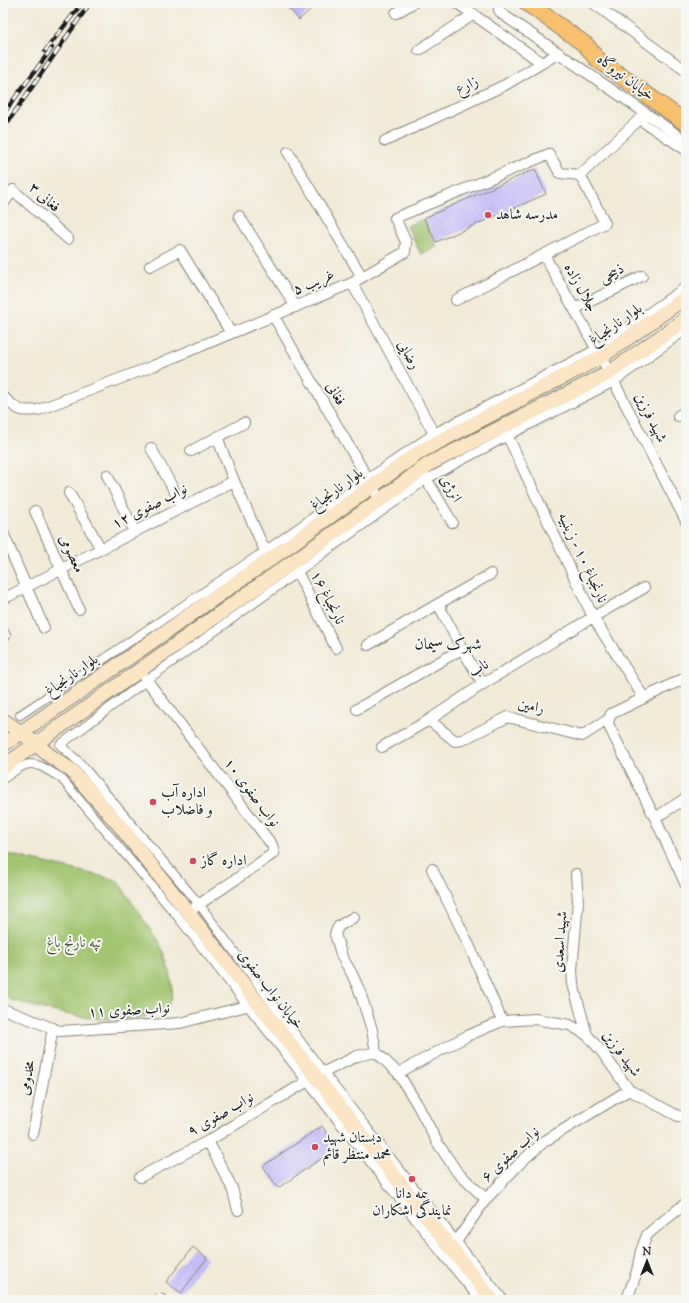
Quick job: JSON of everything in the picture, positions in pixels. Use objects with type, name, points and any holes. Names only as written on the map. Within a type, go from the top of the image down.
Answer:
[{"type":"main road","points":[[527,3],[586,45]]},
{"type":"main road","name":"خیابان نیروگاه","points":[[586,45],[600,50],[686,109]]},
{"type":"main road","name":"خیابان نیروگاه","points":[[586,45],[596,58],[686,123]]},
{"type":"main road","name":"بلوار نارنجباغ","points":[[3,745],[369,483],[421,451],[436,437],[599,353],[686,297]]},
{"type":"main road","points":[[3,767],[35,744],[143,675],[295,567],[380,500],[424,474],[429,464],[506,431],[612,377],[686,319]]},
{"type":"main road","name":"خیابان نواب صفوی","points":[[3,720],[22,732],[35,744],[72,770],[194,908],[253,1004],[316,1077],[454,1245],[492,1300]]},
{"type":"street","points":[[396,13],[413,3]]},
{"type":"street","points":[[457,3],[542,63]]},
{"type":"street","points":[[593,3],[686,72]]},
{"type":"street","points":[[499,6],[499,10],[502,14],[558,52],[686,151]]},
{"type":"street","points":[[419,50],[474,14]]},
{"type":"street","name":"زارع","points":[[384,141],[505,85],[558,52]]},
{"type":"street","points":[[643,117],[686,141]]},
{"type":"street","points":[[456,300],[605,223],[580,175],[643,117]]},
{"type":"street","points":[[288,152],[362,277]]},
{"type":"street","name":"غریب ۵","points":[[3,397],[16,408],[24,412],[38,410],[153,366],[352,283],[405,252],[406,242],[395,218],[550,154],[560,173],[580,175]]},
{"type":"street","name":"فغانی ۳","points":[[3,204],[13,190],[68,239]]},
{"type":"street","points":[[239,216],[296,307]]},
{"type":"street","points":[[150,266],[180,250],[231,333]]},
{"type":"street","name":"جلال زاده","points":[[544,255],[612,377]]},
{"type":"street","name":"ذبیحی","points":[[574,309],[642,276]]},
{"type":"street","name":"رضایی","points":[[352,283],[436,437]]},
{"type":"street","points":[[599,353],[686,286]]},
{"type":"street","name":"فغانی","points":[[273,315],[380,500]]},
{"type":"street","points":[[612,377],[686,330]]},
{"type":"street","name":"شهید فرزین","points":[[612,377],[686,521]]},
{"type":"street","points":[[191,450],[244,423]]},
{"type":"street","name":"نارنجباغ ۱۰ - زینبیه","points":[[506,431],[593,617],[644,698]]},
{"type":"street","points":[[20,715],[267,555],[234,481],[217,437]]},
{"type":"street","points":[[151,448],[183,507]]},
{"type":"street","points":[[295,567],[424,474]]},
{"type":"street","name":"انرژی","points":[[424,474],[452,522]]},
{"type":"street","points":[[108,475],[136,532]]},
{"type":"street","name":"نواب صفوی ۱۲","points":[[3,599],[234,481]]},
{"type":"street","points":[[69,492],[101,549]]},
{"type":"street","name":"معصومی","points":[[35,511],[79,609]]},
{"type":"street","points":[[3,533],[44,628]]},
{"type":"street","name":"نارنجباغ ۱۶","points":[[295,567],[336,648]]},
{"type":"street","points":[[368,646],[491,574]]},
{"type":"street","name":"ناب","points":[[382,747],[429,720],[483,684],[593,617],[644,588]]},
{"type":"street","points":[[438,604],[483,684]]},
{"type":"street","points":[[357,709],[462,649]]},
{"type":"street","points":[[143,675],[60,745],[80,763],[194,908],[438,1249],[480,1300]]},
{"type":"street","name":"نواب صفوی ۱۰","points":[[143,675],[272,846],[274,853],[194,908]]},
{"type":"street","points":[[683,679],[611,714],[608,719],[608,724],[655,818],[686,885]]},
{"type":"street","name":"رامین","points":[[429,720],[455,741],[462,740],[508,717],[582,736],[608,719]]},
{"type":"street","points":[[3,779],[29,763],[37,764],[61,778],[253,1004]]},
{"type":"street","points":[[655,818],[686,798]]},
{"type":"street","points":[[432,869],[468,943],[502,1021]]},
{"type":"street","name":"شهید اسعدی","points":[[576,874],[578,901],[572,970],[573,984],[587,1035]]},
{"type":"street","points":[[354,917],[339,926],[335,934],[342,957],[360,992],[372,1030],[376,1052],[398,1073],[417,1104],[436,1142],[457,1172],[486,1199]]},
{"type":"street","name":"نواب صفوی ۱۱","points":[[3,1009],[60,1030],[180,1024],[253,1004]]},
{"type":"street","name":"شهید فرزین","points":[[398,1073],[467,1036],[502,1021],[535,1019],[570,1025],[587,1035],[602,1052],[629,1090],[678,1116],[686,1117]]},
{"type":"street","name":"مخدومی","points":[[33,1134],[53,1028]]},
{"type":"street","name":"نواب صفوی ۹","points":[[140,1177],[208,1141],[316,1077],[357,1056],[376,1052]]},
{"type":"street","name":"نواب صفوی ۶","points":[[454,1245],[486,1199],[523,1160],[545,1141],[629,1090]]},
{"type":"street","points":[[208,1141],[232,1188],[238,1210]]},
{"type":"street","points":[[628,1300],[638,1270],[641,1251],[647,1235],[656,1226],[686,1203]]},
{"type":"street","points":[[454,1245],[504,1300]]},
{"type":"green space","points":[[423,219],[437,247],[421,254],[407,226]]},
{"type":"green space","name":"تپه نارنج باغ","points":[[3,853],[117,880],[157,939],[165,955],[172,983],[172,998],[168,1005],[164,1009],[140,1017],[101,1019],[59,1013],[3,997]]},
{"type":"building","points":[[284,3],[317,3],[299,20]]},
{"type":"building","points":[[535,169],[546,194],[436,242],[424,218]]},
{"type":"building","points":[[322,1126],[337,1148],[278,1188],[263,1166]]},
{"type":"building","points":[[193,1247],[207,1258],[181,1293],[166,1282]]},
{"type":"railway","points":[[45,51],[82,3]]},
{"type":"railway","points":[[3,129],[90,3]]},
{"type":"railway","points":[[3,114],[52,48]]},
{"type":"place","name":"مدرسه شاهد","points":[[488,215]]},
{"type":"place","name":"اداره آب و فاضلاب","points":[[153,802]]},
{"type":"place","name":"اداره گاز","points":[[193,861]]},
{"type":"place","name":"دبستان شهید محمد منتظر قائم","points":[[315,1147]]},
{"type":"place","name":"بیمه دانا نمایندگی اشکاران","points":[[412,1179]]},
{"type":"district","name":"شهرک سیمان","points":[[448,645]]}]
